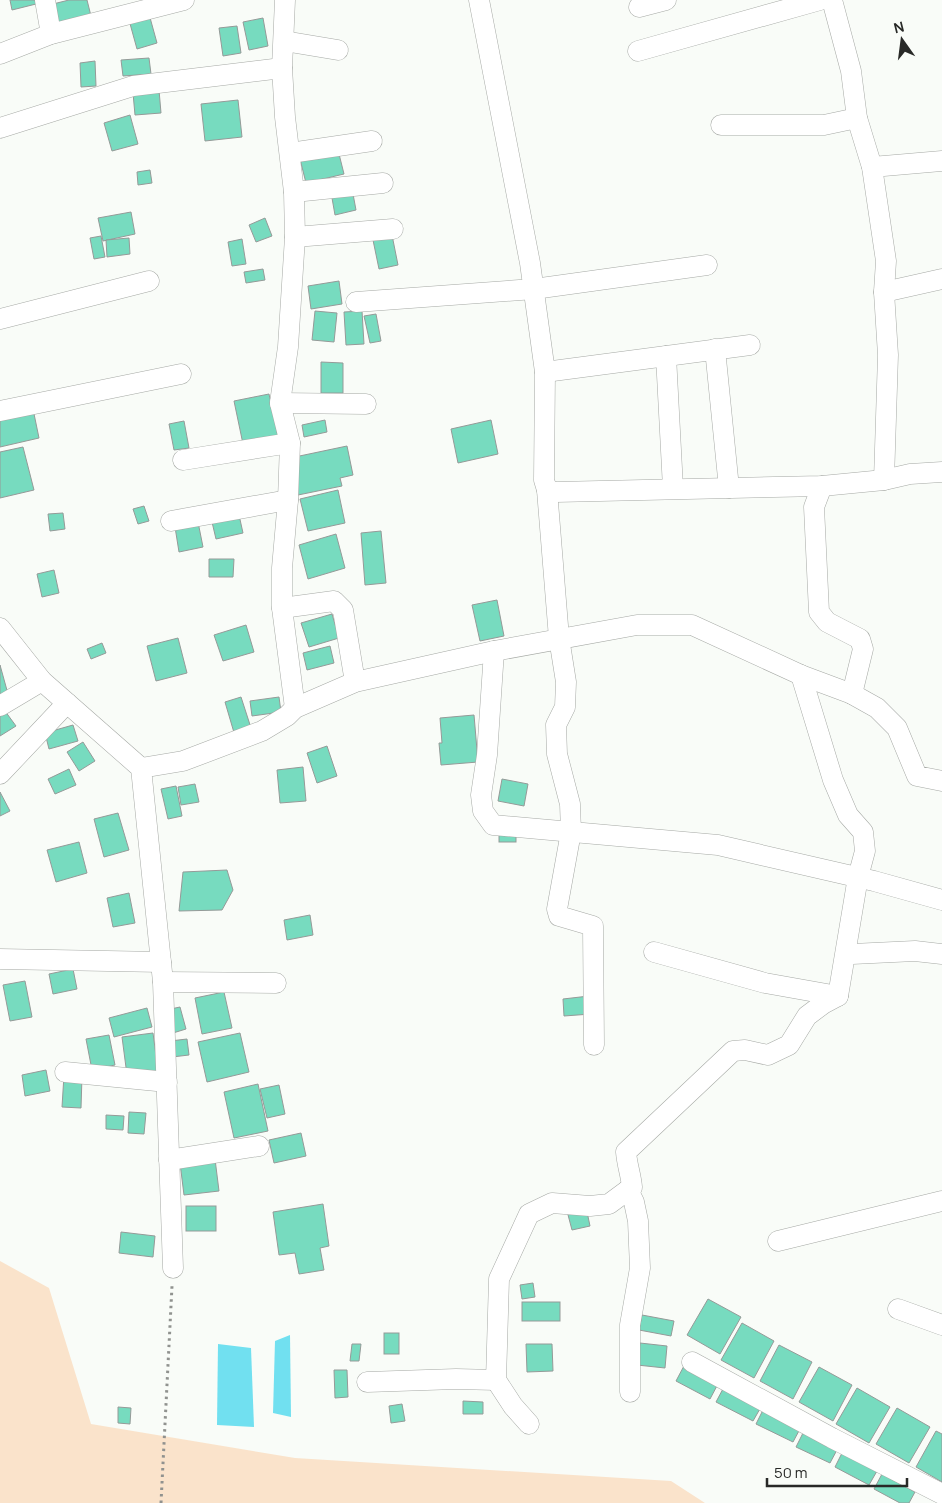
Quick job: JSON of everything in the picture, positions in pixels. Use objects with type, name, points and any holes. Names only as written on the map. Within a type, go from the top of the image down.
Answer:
[{"type":"street","points":[[45,0],[51,34]]},
{"type":"street","points":[[0,54],[51,34],[184,0]]},
{"type":"street","points":[[284,0],[282,68],[285,117],[294,192],[294,237],[288,347],[280,403],[290,443],[288,500],[282,568],[282,608],[295,708]]},
{"type":"street","points":[[479,0],[534,289],[545,372],[544,480],[547,490],[559,638],[566,682],[565,708],[556,725],[557,754],[570,804],[571,832],[557,909],[559,916],[593,926],[594,1045]]},
{"type":"street","points":[[639,7],[666,0]]},
{"type":"street","points":[[638,51],[820,0]]},
{"type":"street","points":[[832,0],[851,71],[857,118],[872,166],[886,261],[884,292],[888,355],[884,480]]},
{"type":"street","points":[[284,41],[338,50]]},
{"type":"street","points":[[0,128],[133,86],[282,68]]},
{"type":"street","points":[[721,126],[824,125],[857,118]]},
{"type":"street","points":[[290,152],[372,141]]},
{"type":"street","points":[[872,166],[942,161]]},
{"type":"street","points":[[294,192],[383,183]]},
{"type":"street","points":[[294,237],[394,229]]},
{"type":"street","points":[[356,302],[534,289],[707,265]]},
{"type":"street","points":[[884,292],[942,279]]},
{"type":"street","points":[[0,318],[149,281]]},
{"type":"street","points":[[545,372],[750,345]]},
{"type":"street","points":[[715,349],[729,488]]},
{"type":"street","points":[[666,356],[672,488]]},
{"type":"street","points":[[0,411],[181,374]]},
{"type":"street","points":[[280,403],[366,404]]},
{"type":"street","points":[[183,460],[290,443]]},
{"type":"street","points":[[547,490],[556,492],[822,486],[884,480],[910,474],[942,472]]},
{"type":"street","points":[[822,486],[814,507],[820,612],[827,622],[860,639],[863,649],[852,694]]},
{"type":"street","points":[[171,521],[288,500]]},
{"type":"street","points":[[282,608],[334,601],[343,610],[355,682]]},
{"type":"street","points":[[140,768],[183,761],[262,731],[287,716],[295,708],[355,682],[494,650],[637,624],[692,625],[800,675],[852,694],[877,708],[897,728],[917,776],[942,781]]},
{"type":"street","points":[[0,628],[42,681],[140,768],[163,982],[173,1268]]},
{"type":"street","points":[[494,650],[487,755],[481,796],[483,810],[493,825],[718,845],[858,877],[942,900]]},
{"type":"street","points":[[800,675],[833,780],[848,815],[864,832],[865,851],[858,877],[838,996]]},
{"type":"street","points":[[0,706],[42,681]]},
{"type":"street","points":[[0,774],[66,704]]},
{"type":"street","points":[[852,954],[915,951],[942,954]]},
{"type":"street","points":[[654,952],[766,983],[838,996]]},
{"type":"street","points":[[0,959],[161,962]]},
{"type":"street","points":[[163,982],[276,983]]},
{"type":"street","points":[[529,1424],[513,1406],[496,1380],[499,1278],[529,1214],[552,1203],[590,1206],[609,1204],[632,1186],[626,1152],[733,1051],[745,1050],[768,1055],[789,1046],[807,1016],[838,996]]},
{"type":"street","points":[[65,1072],[167,1082]]},
{"type":"street","points":[[169,1160],[259,1146]]},
{"type":"street","points":[[628,1190],[634,1202],[638,1221],[640,1268],[630,1325],[630,1392]]},
{"type":"street","points":[[778,1241],[942,1201]]},
{"type":"street","points":[[898,1309],[942,1325]]},
{"type":"street","points":[[692,1362],[832,1438],[942,1494]]},
{"type":"street","points":[[367,1382],[456,1379],[496,1380]]},
{"type":"path","points":[[161,1503],[173,1268]]},
{"type":"shaded area","points":[[0,1261],[49,1288],[91,1424],[295,1458],[671,1481],[705,1503],[0,1503]]},
{"type":"water","points":[[290,1335],[291,1417],[273,1413],[275,1341]]},
{"type":"water","points":[[218,1344],[251,1348],[254,1427],[217,1425]]},
{"type":"building","points":[[10,0],[35,0],[36,4],[12,10]]},
{"type":"building","points":[[69,0],[87,0],[92,20],[59,27],[53,4]]},
{"type":"building","points":[[149,14],[157,43],[137,49],[129,20]]},
{"type":"building","points":[[263,18],[268,46],[249,50],[243,22]]},
{"type":"building","points":[[237,26],[241,53],[223,56],[219,28]]},
{"type":"building","points":[[149,58],[151,74],[123,76],[121,60]]},
{"type":"building","points":[[95,61],[96,86],[81,87],[80,63]]},
{"type":"building","points":[[159,90],[161,113],[135,115],[133,93]]},
{"type":"building","points":[[238,100],[242,137],[205,141],[201,104]]},
{"type":"building","points":[[130,115],[138,144],[112,151],[104,123]]},
{"type":"building","points":[[338,150],[344,174],[306,183],[300,159]]},
{"type":"building","points":[[150,170],[152,183],[138,185],[137,172]]},
{"type":"building","points":[[353,194],[356,210],[335,215],[332,198]]},
{"type":"building","points":[[131,212],[135,234],[103,241],[98,218]]},
{"type":"building","points":[[265,218],[272,236],[256,242],[249,225]]},
{"type":"building","points":[[392,235],[398,265],[379,269],[373,240]]},
{"type":"building","points":[[101,236],[105,257],[94,259],[90,238]]},
{"type":"building","points":[[129,238],[130,254],[107,257],[106,240]]},
{"type":"building","points":[[242,239],[246,264],[232,266],[228,242]]},
{"type":"building","points":[[263,269],[265,280],[246,283],[244,272]]},
{"type":"building","points":[[339,281],[342,304],[311,309],[308,286]]},
{"type":"building","points":[[315,311],[337,313],[334,342],[312,340]]},
{"type":"building","points":[[362,311],[364,344],[346,345],[344,312]]},
{"type":"building","points":[[376,314],[381,341],[370,343],[364,316]]},
{"type":"building","points":[[321,362],[343,363],[343,393],[321,393]]},
{"type":"building","points":[[269,394],[278,436],[243,444],[234,401]]},
{"type":"building","points":[[33,409],[39,438],[0,447],[0,416]]},
{"type":"building","points":[[325,420],[327,432],[304,437],[302,425]]},
{"type":"building","points":[[491,420],[498,454],[458,463],[451,429]]},
{"type":"building","points":[[184,421],[189,448],[174,450],[169,424]]},
{"type":"building","points":[[347,446],[353,475],[340,478],[342,486],[298,495],[290,458]]},
{"type":"building","points":[[23,447],[34,490],[0,498],[0,452]]},
{"type":"building","points":[[338,490],[345,523],[308,531],[300,499]]},
{"type":"building","points":[[144,506],[149,521],[138,524],[133,509]]},
{"type":"building","points":[[63,513],[65,529],[50,531],[48,514]]},
{"type":"building","points":[[239,515],[243,533],[216,539],[212,522]]},
{"type":"building","points":[[198,522],[203,547],[179,552],[175,527]]},
{"type":"building","points":[[381,531],[386,583],[365,585],[361,533]]},
{"type":"building","points":[[336,534],[345,568],[308,579],[299,545]]},
{"type":"building","points":[[209,559],[234,559],[233,577],[209,577]]},
{"type":"building","points":[[54,570],[59,593],[42,597],[37,574]]},
{"type":"building","points":[[497,600],[504,636],[480,641],[472,605]]},
{"type":"building","points":[[332,614],[339,638],[309,647],[301,623]]},
{"type":"building","points":[[246,625],[254,652],[223,661],[214,635]]},
{"type":"building","points":[[178,638],[187,673],[156,681],[147,646]]},
{"type":"building","points":[[102,643],[106,653],[91,659],[87,649]]},
{"type":"building","points":[[330,646],[334,663],[307,670],[303,653]]},
{"type":"building","points":[[0,665],[8,694],[0,696]]},
{"type":"building","points":[[241,697],[252,731],[235,736],[225,702]]},
{"type":"building","points":[[279,697],[281,712],[252,716],[250,701]]},
{"type":"building","points":[[5,711],[16,726],[0,736],[0,714]]},
{"type":"building","points":[[474,715],[478,762],[441,765],[439,743],[442,743],[440,718]]},
{"type":"building","points":[[73,725],[78,741],[49,749],[45,733]]},
{"type":"building","points":[[83,742],[95,761],[79,771],[67,752]]},
{"type":"building","points":[[327,746],[337,776],[317,783],[307,753]]},
{"type":"building","points":[[303,767],[306,801],[280,803],[277,770]]},
{"type":"building","points":[[69,769],[76,785],[55,794],[48,779]]},
{"type":"building","points":[[502,779],[528,784],[524,806],[498,801]]},
{"type":"building","points":[[195,784],[199,802],[181,805],[178,787]]},
{"type":"building","points":[[176,786],[182,816],[168,819],[161,789]]},
{"type":"building","points":[[0,792],[10,811],[0,816]]},
{"type":"building","points":[[118,813],[129,850],[104,857],[94,819]]},
{"type":"building","points":[[499,828],[516,828],[516,842],[499,842]]},
{"type":"building","points":[[79,842],[87,873],[56,882],[47,850]]},
{"type":"building","points":[[227,870],[233,890],[222,910],[179,911],[183,872]]},
{"type":"building","points":[[129,893],[135,923],[113,927],[107,898]]},
{"type":"building","points":[[310,915],[313,935],[287,940],[284,920]]},
{"type":"building","points":[[73,969],[77,989],[53,994],[49,974]]},
{"type":"building","points":[[25,981],[32,1017],[10,1021],[3,985]]},
{"type":"building","points":[[224,992],[232,1028],[202,1034],[195,998]]},
{"type":"building","points":[[589,996],[591,1014],[564,1016],[563,999]]},
{"type":"building","points":[[180,1007],[186,1029],[173,1033],[166,1010]]},
{"type":"building","points":[[147,1008],[152,1027],[114,1037],[109,1018]]},
{"type":"building","points":[[153,1033],[158,1071],[127,1075],[122,1037]]},
{"type":"building","points":[[240,1033],[249,1072],[207,1082],[198,1042]]},
{"type":"building","points":[[109,1035],[115,1065],[92,1070],[86,1039]]},
{"type":"building","points":[[187,1039],[189,1055],[172,1057],[170,1041]]},
{"type":"building","points":[[46,1070],[50,1091],[25,1096],[22,1075]]},
{"type":"building","points":[[64,1075],[82,1076],[81,1108],[62,1107]]},
{"type":"building","points":[[258,1084],[268,1131],[234,1138],[224,1092]]},
{"type":"building","points":[[279,1085],[285,1114],[267,1118],[260,1089]]},
{"type":"building","points":[[129,1112],[146,1113],[144,1134],[128,1133]]},
{"type":"building","points":[[106,1115],[124,1116],[123,1130],[106,1129]]},
{"type":"building","points":[[301,1133],[306,1156],[274,1163],[269,1140]]},
{"type":"building","points":[[215,1159],[219,1191],[184,1195],[180,1163]]},
{"type":"building","points":[[323,1204],[329,1246],[320,1248],[324,1270],[299,1274],[295,1253],[279,1255],[273,1212]]},
{"type":"building","points":[[186,1206],[216,1206],[216,1231],[186,1231]]},
{"type":"building","points":[[586,1207],[590,1226],[572,1230],[567,1211]]},
{"type":"building","points":[[121,1232],[155,1236],[153,1257],[119,1253]]},
{"type":"building","points":[[533,1283],[535,1297],[522,1299],[520,1285]]},
{"type":"building","points":[[708,1299],[741,1317],[720,1354],[687,1335]]},
{"type":"building","points":[[522,1302],[560,1302],[560,1321],[522,1321]]},
{"type":"building","points":[[642,1315],[674,1321],[671,1336],[639,1330]]},
{"type":"building","points":[[742,1323],[774,1341],[754,1378],[721,1360]]},
{"type":"building","points":[[384,1333],[399,1333],[399,1354],[384,1354]]},
{"type":"building","points":[[640,1343],[667,1346],[665,1368],[637,1365]]},
{"type":"building","points":[[352,1344],[361,1344],[359,1361],[350,1361]]},
{"type":"building","points":[[526,1344],[552,1344],[553,1371],[527,1372]]},
{"type":"building","points":[[779,1345],[812,1362],[793,1399],[760,1381]]},
{"type":"building","points":[[685,1364],[719,1382],[710,1399],[676,1381]]},
{"type":"building","points":[[819,1367],[852,1385],[833,1421],[799,1402]]},
{"type":"building","points":[[334,1370],[347,1370],[348,1397],[335,1398]]},
{"type":"building","points":[[724,1387],[761,1407],[753,1421],[716,1402]]},
{"type":"building","points":[[857,1388],[890,1407],[869,1443],[836,1424]]},
{"type":"building","points":[[463,1401],[483,1402],[483,1414],[463,1414]]},
{"type":"building","points":[[402,1404],[405,1421],[391,1423],[389,1406]]},
{"type":"building","points":[[118,1407],[131,1408],[130,1424],[118,1423]]},
{"type":"building","points":[[764,1408],[801,1427],[793,1442],[756,1424]]},
{"type":"building","points":[[897,1408],[930,1427],[909,1463],[876,1444]]},
{"type":"building","points":[[804,1431],[838,1448],[830,1463],[796,1447]]},
{"type":"building","points":[[936,1431],[942,1434],[942,1482],[916,1467]]},
{"type":"building","points":[[842,1453],[877,1471],[869,1485],[835,1467]]},
{"type":"building","points":[[882,1474],[915,1492],[909,1503],[900,1503],[874,1489]]}]
